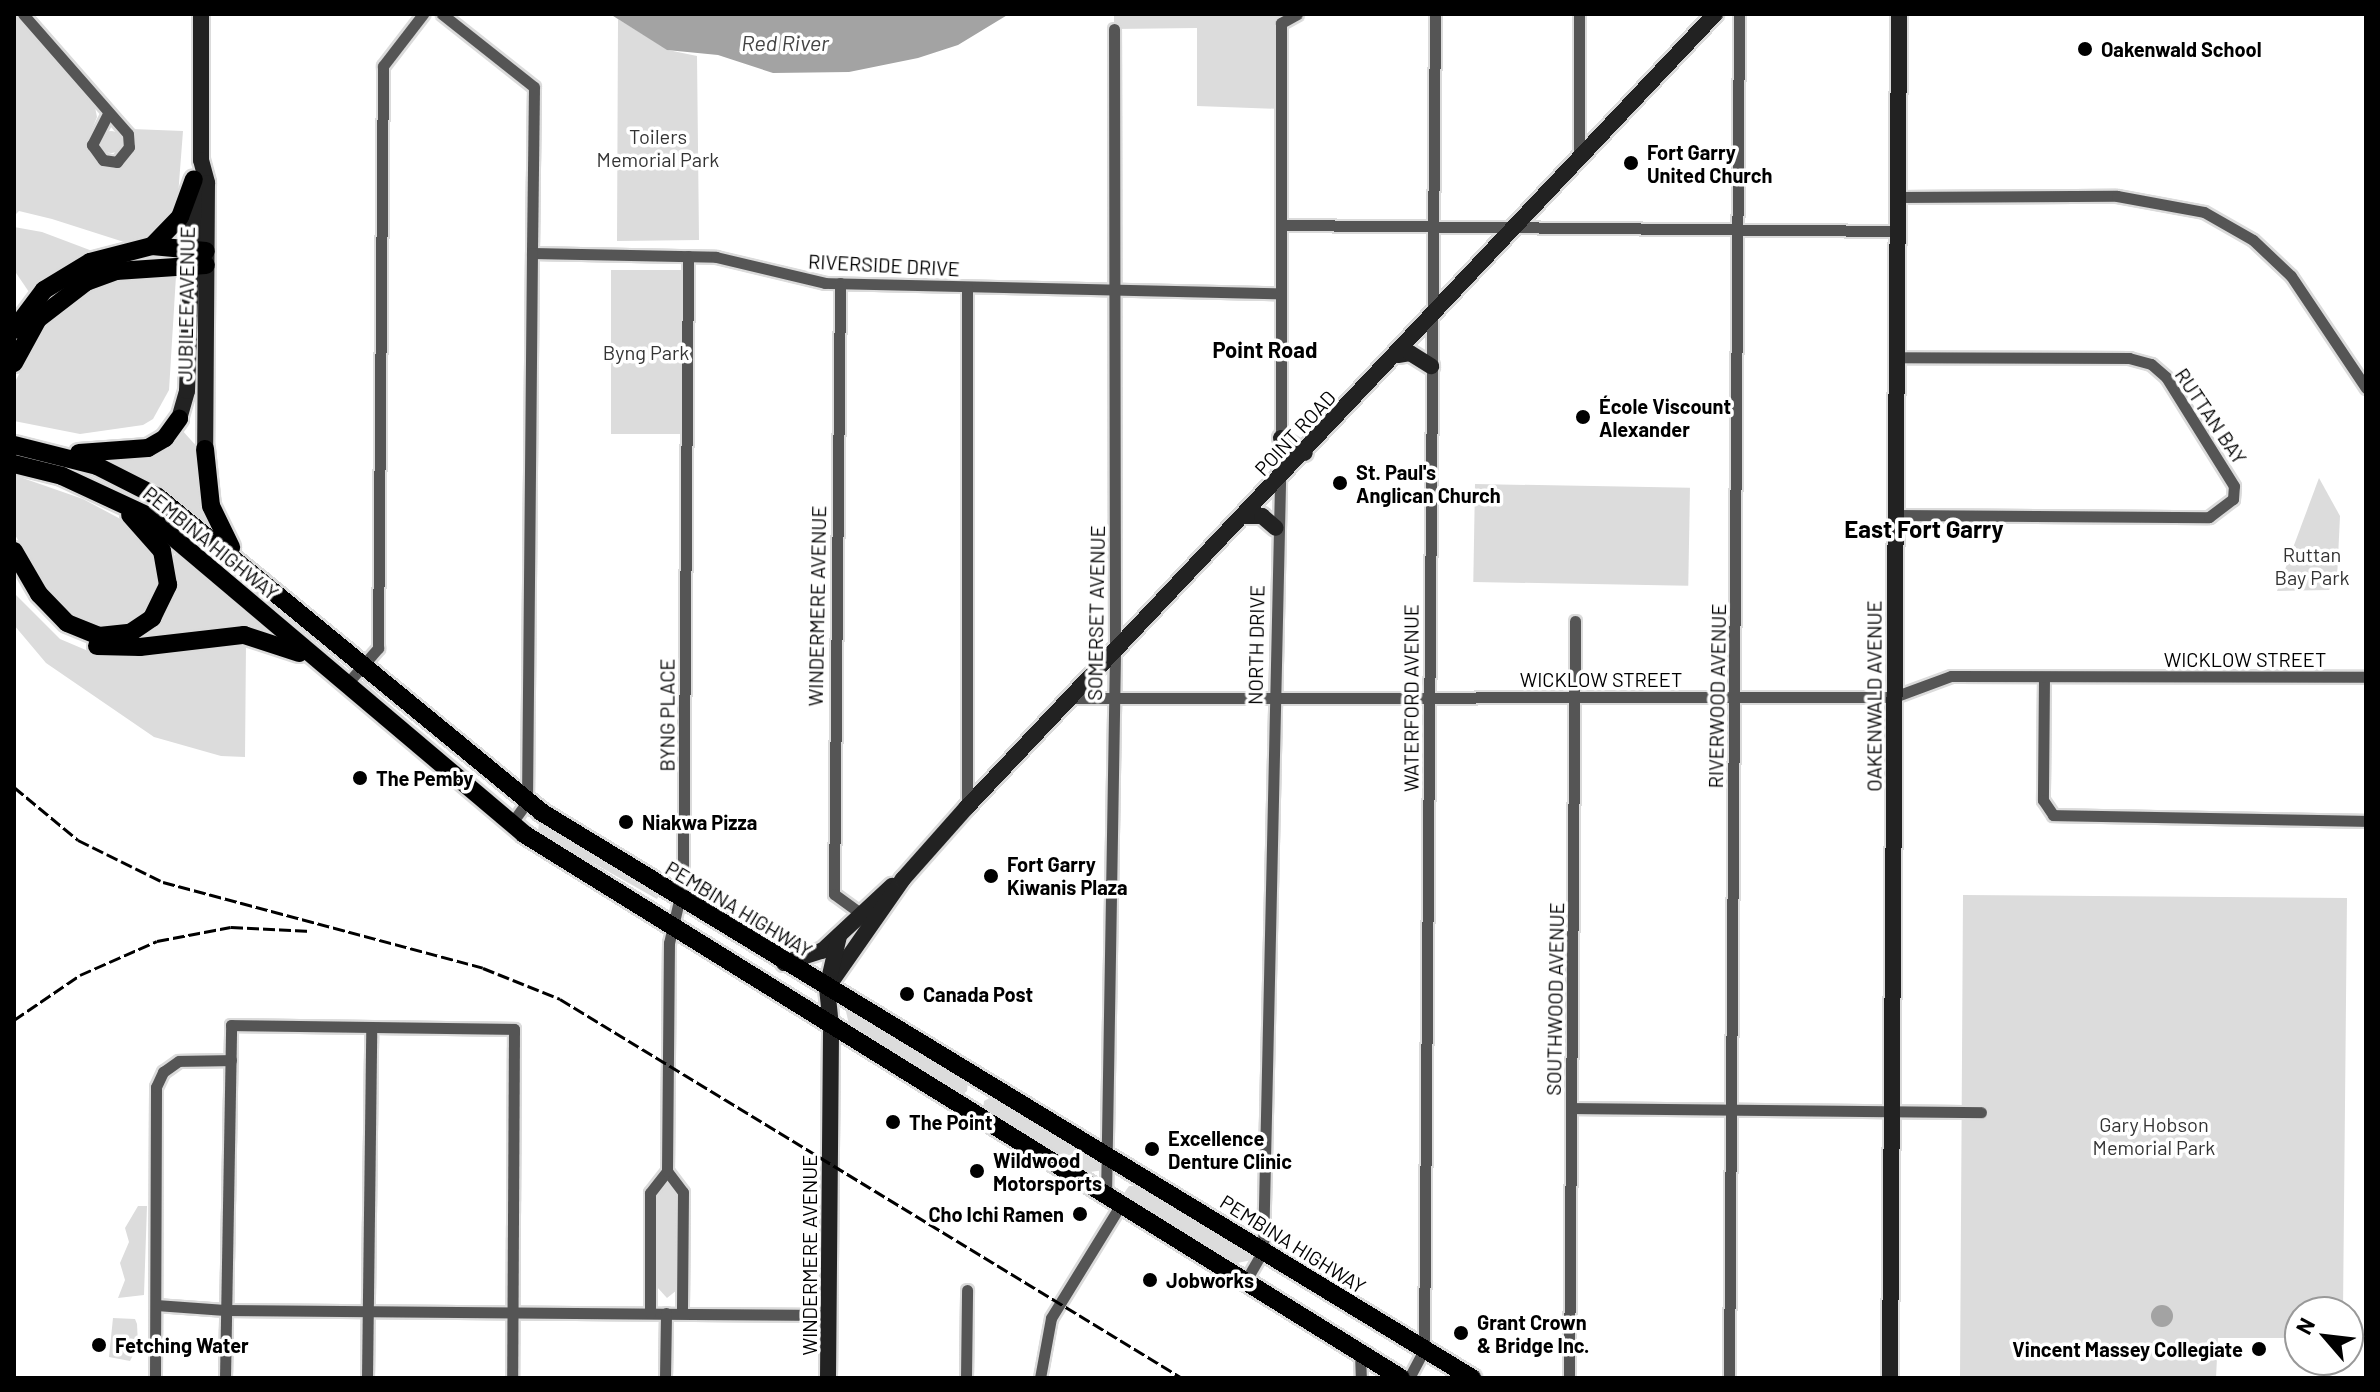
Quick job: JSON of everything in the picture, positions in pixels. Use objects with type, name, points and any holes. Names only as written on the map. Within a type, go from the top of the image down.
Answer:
[{"type":"main road","points":[[152,246],[180,217],[194,179]]},
{"type":"main road","points":[[14,330],[34,301],[63,276],[90,262],[152,246],[199,258]]},
{"type":"main road","points":[[14,363],[38,319],[86,282],[116,271],[199,258]]},
{"type":"main road","points":[[48,451],[107,455],[140,450],[165,438],[179,419]]},
{"type":"main road","name":"PEMBINA HIGHWAY","points":[[14,445],[48,451],[142,487],[244,566],[527,802],[784,963],[1472,1378]]},
{"type":"main road","points":[[205,449],[212,513],[244,566]]},
{"type":"main road","name":"PEMBINA HIGHWAY","points":[[14,464],[73,480],[148,516],[511,824],[1113,1202],[1401,1378]]},
{"type":"main road","points":[[14,551],[39,594],[75,628],[116,636],[152,618],[168,585],[162,551],[134,518],[73,480]]},
{"type":"main road","points":[[14,578],[52,624],[92,645],[124,648],[244,635],[278,643],[327,668]]},
{"type":"main road","points":[[769,986],[827,988]]},
{"type":"street","points":[[23,14],[108,113]]},
{"type":"street","name":"JUBILEE AVENUE","points":[[179,419],[187,391],[207,183],[201,160],[201,14]]},
{"type":"street","points":[[346,685],[378,648],[383,66],[423,14]]},
{"type":"street","points":[[442,14],[534,87],[527,802],[511,824]]},
{"type":"street","name":"NORTH DRIVE","points":[[1245,1282],[1263,1251],[1277,481],[1281,438],[1281,23],[1297,14]]},
{"type":"street","name":"WATERFORD AVENUE","points":[[1409,1378],[1424,1350],[1435,14]]},
{"type":"street","points":[[1579,14],[1579,159]]},
{"type":"street","name":"POINT ROAD","points":[[827,988],[903,879],[967,807],[1398,355],[1715,14]]},
{"type":"street","name":"RIVERWOOD AVENUE","points":[[1729,1378],[1739,14]]},
{"type":"street","name":"OAKENWALD AVENUE","points":[[1890,1378],[1899,14]]},
{"type":"street","name":"SOMERSET AVENUE","points":[[1113,1202],[1109,1157],[1115,653],[1114,29]]},
{"type":"street","name":"JUBILEE AVENUE","points":[[201,160],[194,179],[205,449]]},
{"type":"street","points":[[1899,197],[2117,196],[2204,212],[2253,240],[2291,276],[2366,388]]},
{"type":"street","points":[[1282,225],[1898,231]]},
{"type":"street","name":"RIVERSIDE DRIVE","points":[[532,253],[716,257],[775,274],[840,283],[1280,293]]},
{"type":"street","name":"BYNG PLACE","points":[[650,1313],[650,1193],[667,1171],[670,925],[681,900],[688,256]]},
{"type":"street","name":"WINDERMERE AVENUE","points":[[840,283],[834,894],[862,914]]},
{"type":"street","points":[[967,287],[967,807]]},
{"type":"street","points":[[1398,355],[1410,353],[1431,366]]},
{"type":"street","name":"RUTTAN BAY","points":[[1896,515],[2209,517],[2233,499],[2234,486],[2166,377],[2151,364],[2129,358],[1897,357]]},
{"type":"street","points":[[1281,438],[1305,453]]},
{"type":"street","points":[[1245,516],[1262,516],[1276,528]]},
{"type":"street","name":"SOUTHWOOD AVENUE","points":[[1569,1378],[1577,696],[1575,621]]},
{"type":"street","name":"WICKLOW STREET","points":[[1072,698],[1894,697],[1951,676],[2366,677]]},
{"type":"street","points":[[2044,677],[2043,800],[2053,815],[2366,821]]},
{"type":"street","name":"POINT ROAD","points":[[784,963],[808,958],[839,936],[903,879]]},
{"type":"street","points":[[862,914],[864,936]]},
{"type":"street","points":[[827,988],[839,936]]},
{"type":"street","name":"WINDERMERE AVENUE","points":[[827,988],[831,1026],[828,1378]]},
{"type":"street","points":[[225,1378],[231,1025],[514,1029],[512,1378]]},
{"type":"street","points":[[367,1378],[371,1027]]},
{"type":"street","points":[[155,1378],[159,1078],[179,1061],[231,1060]]},
{"type":"street","points":[[1572,1108],[1981,1112]]},
{"type":"street","name":"BYNG PLACE","points":[[667,1171],[683,1192],[682,1313]]},
{"type":"street","points":[[1040,1378],[1051,1318],[1113,1202]]},
{"type":"street","points":[[966,1378],[967,1290]]},
{"type":"street","points":[[156,1305],[225,1310],[828,1315]]},
{"type":"street","points":[[665,1378],[666,1313]]},
{"type":"street","points":[[1360,1353],[1361,1378]]},
{"type":"green space","points":[[14,14],[95,107],[97,117],[86,144],[96,162],[115,167],[125,163],[136,147],[132,129],[183,131],[177,209],[153,234],[124,242],[19,211],[14,216]]},
{"type":"green space","points":[[1114,14],[1297,14],[1281,23],[1281,109],[1197,106],[1197,28],[1114,29]]},
{"type":"green space","name":"Toilers Memorial Park","points":[[618,19],[668,50],[697,56],[699,240],[617,241]]},
{"type":"green space","points":[[107,131],[115,131],[122,142],[115,153],[107,153],[100,146],[100,138]]},
{"type":"green space","points":[[14,227],[42,232],[95,252],[29,292],[14,270]]},
{"type":"green space","name":"Byng Park","points":[[611,270],[682,270],[682,434],[611,434]]},
{"type":"green space","points":[[176,276],[169,390],[153,419],[143,425],[80,434],[14,421],[15,382],[43,327],[81,292],[114,280]]},
{"type":"green space","points":[[181,429],[199,449],[244,566],[91,454]]},
{"type":"green space","points":[[14,475],[83,499],[128,523],[156,555],[161,576],[152,606],[131,625],[101,630],[70,616],[51,598],[14,533]]},
{"type":"green space","name":"Ruttan Bay Park","points":[[2319,478],[2340,516],[2337,579],[2329,590],[2277,591]]},
{"type":"green space","points":[[1475,484],[1690,488],[1688,586],[1473,582]]},
{"type":"green space","points":[[175,554],[269,630],[242,629],[127,641],[136,638]]},
{"type":"green space","points":[[14,593],[60,639],[100,656],[224,641],[246,644],[245,757],[221,756],[154,737],[46,663],[14,625]]},
{"type":"green space","points":[[358,681],[363,681],[433,744],[422,736]]},
{"type":"green space","points":[[539,822],[658,897],[657,899],[538,832]]},
{"type":"green space","name":"Gary Hobson Memorial Park","points":[[1963,895],[2347,898],[2343,1296],[2284,1296],[2284,1338],[2218,1338],[2216,1378],[1960,1378]]},
{"type":"green space","points":[[845,1007],[968,1081],[967,1091],[962,1095],[850,1029]]},
{"type":"green space","points":[[993,1096],[1102,1162],[1104,1170],[1083,1173],[983,1111],[984,1101]]},
{"type":"green space","points":[[668,1183],[678,1192],[677,1290],[667,1298],[657,1287],[657,1193]]},
{"type":"green space","points":[[1129,1186],[1139,1186],[1252,1255],[1252,1260],[1232,1264],[1122,1196]]},
{"type":"green space","points":[[138,1206],[147,1206],[144,1295],[118,1298],[125,1280],[120,1263],[129,1242],[125,1228]]},
{"type":"green space","points":[[113,1318],[135,1319],[137,1324],[138,1345],[130,1361],[109,1357]]},
{"type":"water","name":"Red River","points":[[610,14],[1009,14],[958,45],[918,58],[849,72],[773,73],[718,55],[667,50]]},
{"type":"water","points":[[2162,1305],[2173,1316],[2162,1327],[2151,1316]]},
{"type":"railway","points":[[14,787],[78,840],[163,882],[483,968],[560,999],[1182,1378]]},
{"type":"railway","points":[[14,1020],[80,975],[157,941],[231,927],[311,931]]},
{"type":"place","name":"Oakenwald School","points":[[2085,49]]},
{"type":"place","name":"Fort Garry United Church","points":[[1631,163]]},
{"type":"place","name":"École Viscount Alexander","points":[[1583,417]]},
{"type":"place","name":"St. Paul's Anglican Church","points":[[1340,483]]},
{"type":"place","name":"The Pemby","points":[[360,778]]},
{"type":"place","name":"Niakwa Pizza","points":[[626,822]]},
{"type":"place","name":"Fort Garry Kiwanis Plaza","points":[[991,876]]},
{"type":"place","name":"Canada Post","points":[[907,994]]},
{"type":"place","name":"The Point","points":[[893,1122]]},
{"type":"place","name":"Excellence Denture Clinic","points":[[1152,1149]]},
{"type":"place","name":"Wildwood Motorsports","points":[[977,1171]]},
{"type":"place","name":"Cho Ichi Ramen","points":[[1080,1214]]},
{"type":"place","name":"Jobworks","points":[[1150,1280]]},
{"type":"place","name":"Grant Crown & Bridge Inc.","points":[[1461,1333]]},
{"type":"place","name":"Fetching Water","points":[[99,1345]]},
{"type":"place","name":"Vincent Massey Collegiate","points":[[2259,1349]]},
{"type":"district","name":"Point Road","points":[[1265,350]]},
{"type":"district","name":"East Fort Garry","points":[[1924,529]]}]
